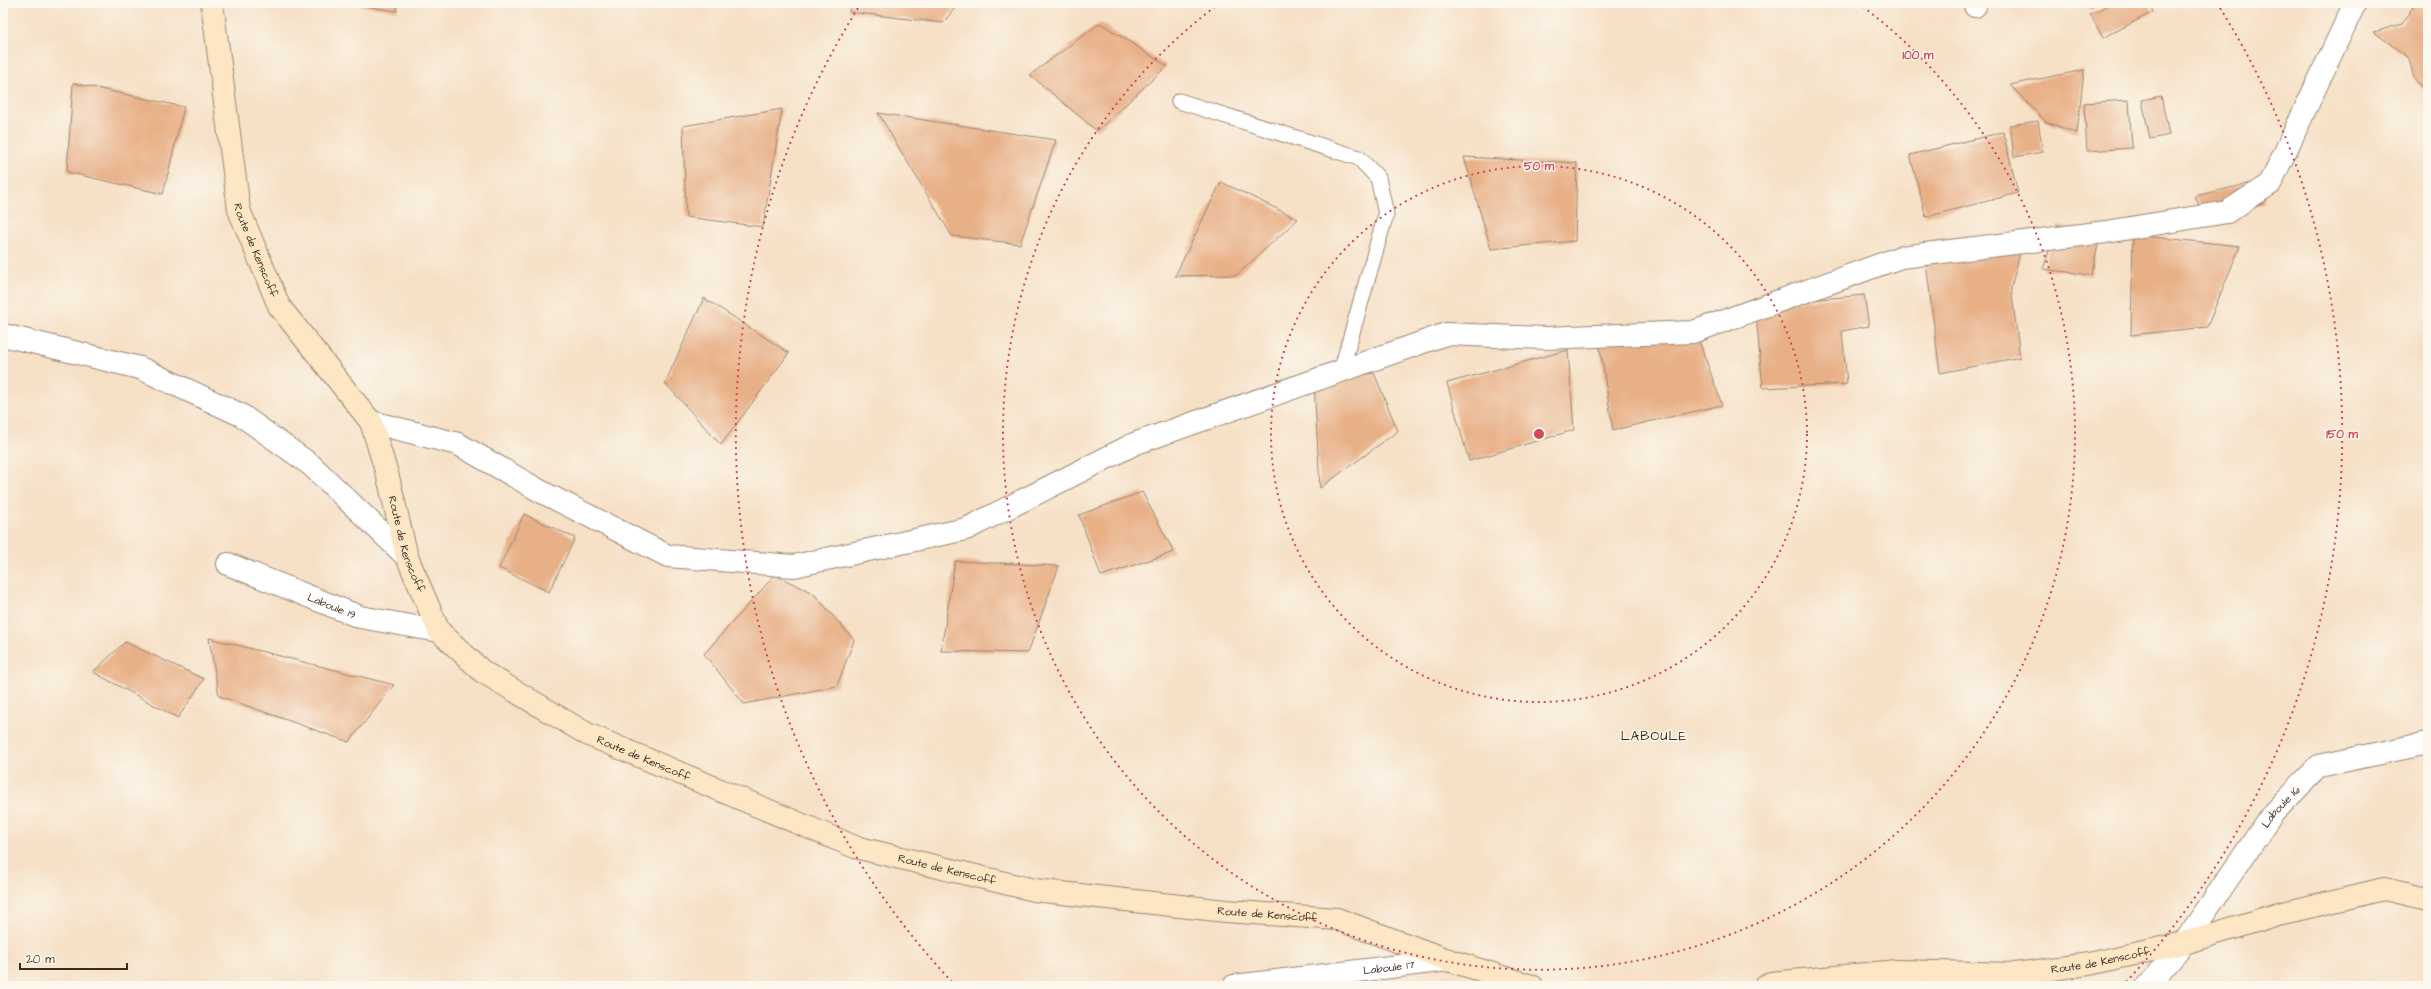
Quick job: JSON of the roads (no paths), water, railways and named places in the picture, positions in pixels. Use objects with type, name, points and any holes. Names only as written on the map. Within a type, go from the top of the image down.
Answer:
[{"type":"main road","name":"Route de Kenscoff","points":[[212,3],[239,210],[279,306],[371,422],[388,477],[407,556],[439,631],[483,672],[587,734],[855,847],[1034,890],[1226,911],[1337,919],[1448,960],[1532,986]]},
{"type":"main road","name":"Route de Kenscoff","points":[[1766,986],[1771,984],[1897,971],[2015,974],[2089,964],[2184,943],[2279,914],[2384,889],[2428,899]]},
{"type":"street","points":[[371,422],[458,444],[540,491],[668,556],[794,566],[966,529],[1134,444],[1446,334],[1546,338],[1693,332],[1901,256],[2106,232],[2227,212],[2270,184],[2354,3]]},
{"type":"street","points":[[3,335],[140,368],[241,415],[311,465],[407,556]]},
{"type":"street","name":"Laboule 19","points":[[228,564],[360,617],[439,631]]},
{"type":"street","name":"Laboule 16","points":[[2147,986],[2184,943],[2273,812],[2320,766],[2428,743]]},
{"type":"street","name":"Laboule 17","points":[[1234,986],[1448,960]]},
{"type":"lane","points":[[1180,101],[1359,158],[1378,178],[1386,214],[1341,371]]},
{"type":"district","name":"LABOULE","points":[[1654,735]]}]
